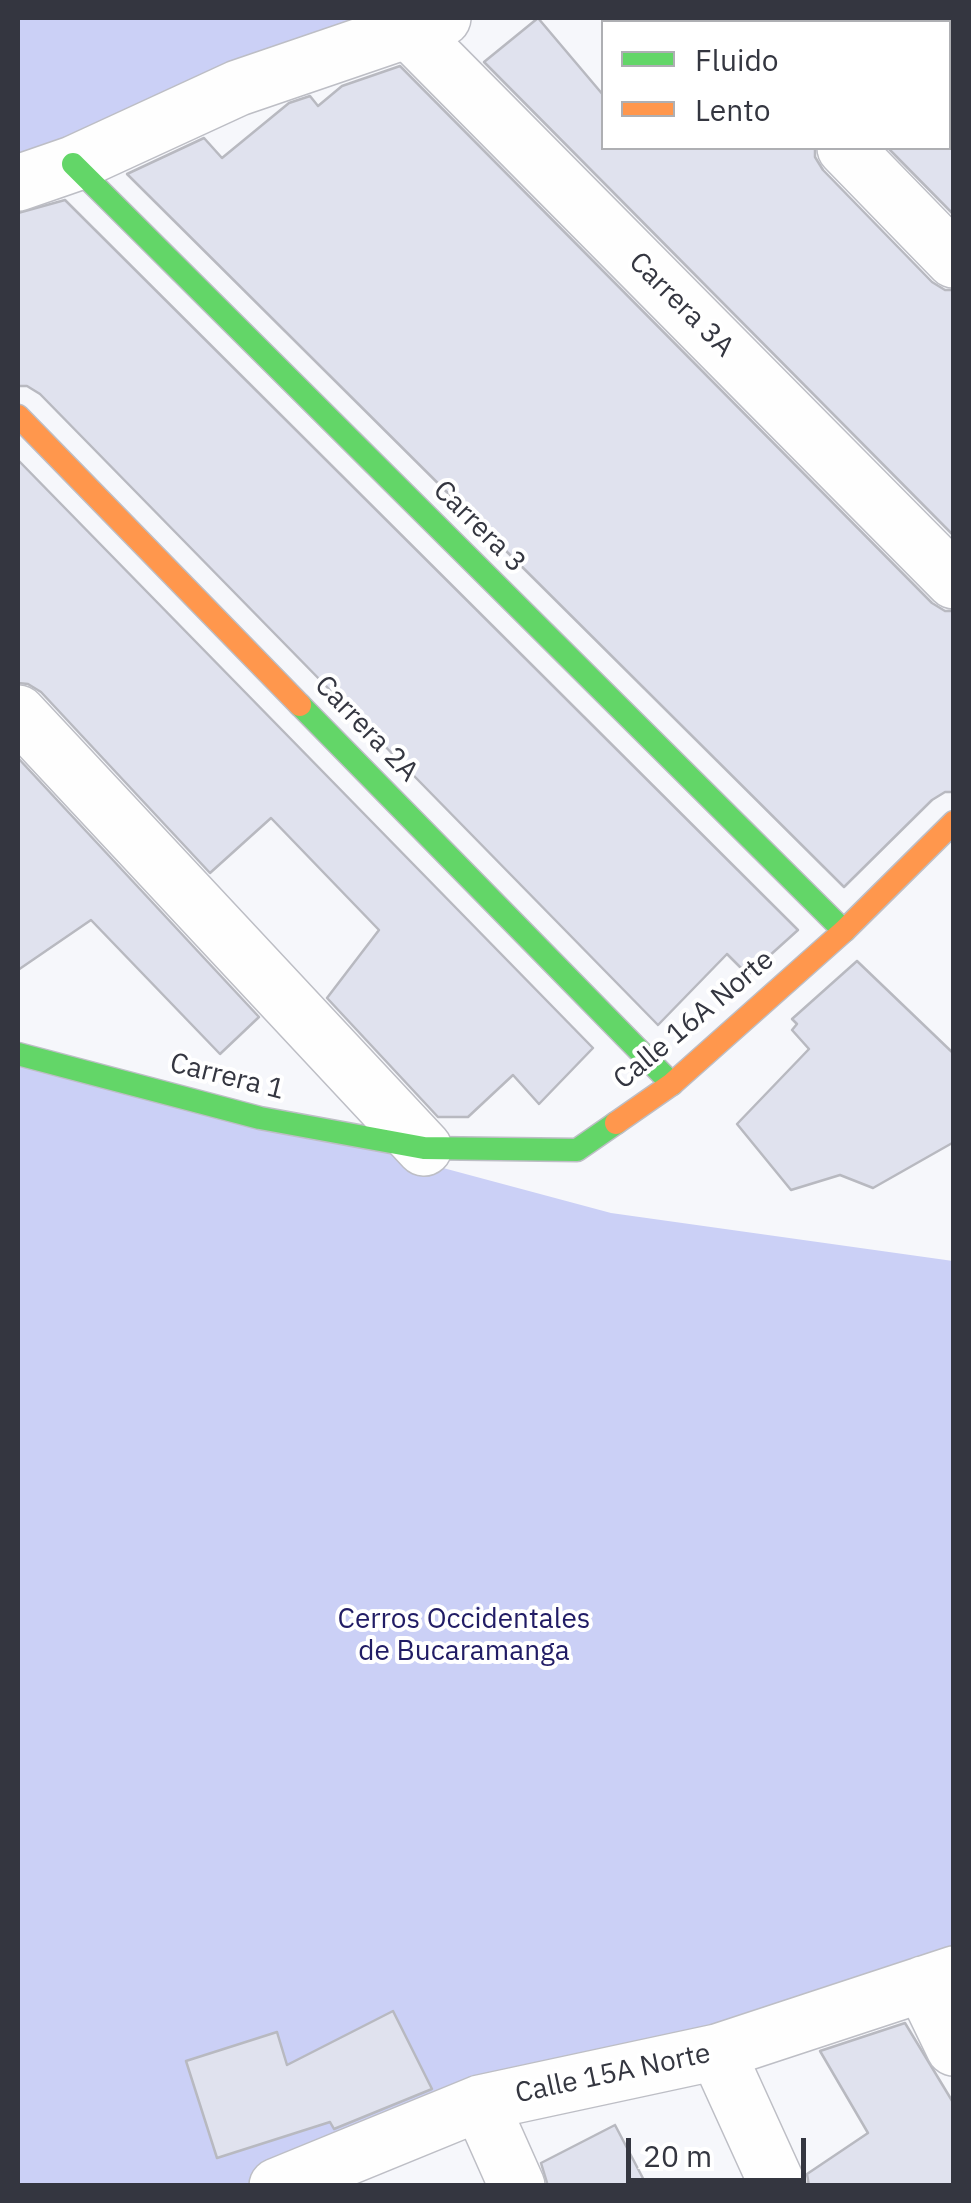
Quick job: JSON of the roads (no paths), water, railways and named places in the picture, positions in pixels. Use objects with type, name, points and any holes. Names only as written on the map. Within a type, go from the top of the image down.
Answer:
[{"type":"street","points":[[18,183],[74,164],[238,88],[426,23]]},
{"type":"street","name":"Carrera 3A","points":[[426,23],[954,582]]},
{"type":"street","points":[[847,150],[954,260]]},
{"type":"street","name":"Carrera 3","points":[[74,164],[844,931]]},
{"type":"street","name":"Carrera 2A","points":[[18,416],[672,1084]]},
{"type":"street","points":[[18,713],[424,1148]]},
{"type":"street","name":"Calle 16A Norte","points":[[424,1148],[577,1150],[672,1084],[844,931],[954,822]]},
{"type":"street","name":"Carrera 1","points":[[18,1054],[260,1118],[424,1148]]},
{"type":"street","points":[[938,1979],[954,2048]]},
{"type":"street","name":"Calle 15A Norte","points":[[277,2186],[480,2103],[717,2052],[938,1979]]},
{"type":"street","points":[[717,2052],[778,2186]]},
{"type":"street","points":[[480,2103],[517,2186]]},
{"type":"park label","name":"Cerros Occidentales de Bucaramanga","points":[[464,1636]]}]
